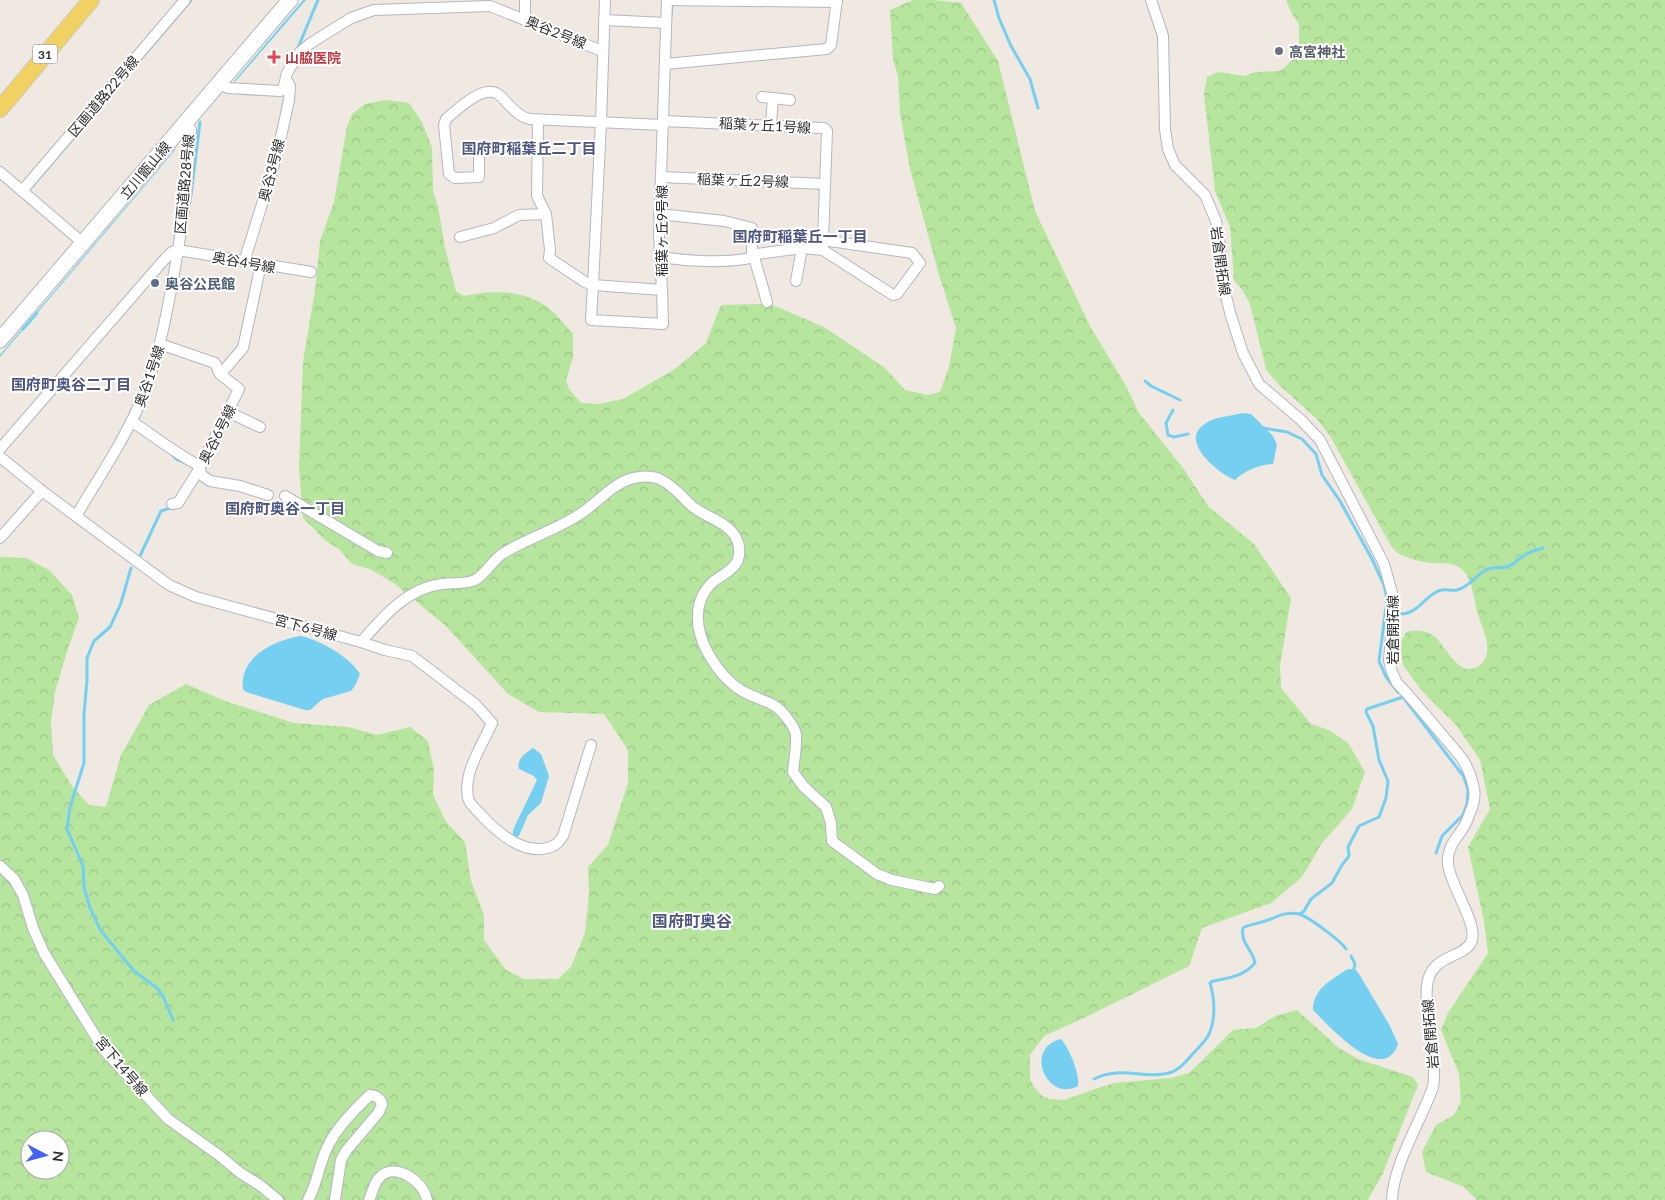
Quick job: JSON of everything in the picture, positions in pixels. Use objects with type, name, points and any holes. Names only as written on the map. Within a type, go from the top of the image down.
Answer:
[{"type":"main road","name":"31","points":[[0,109],[88,1]]},
{"type":"street","name":"区画道路22号線","points":[[22,191],[185,0]]},
{"type":"street","name":"立川甑山線","points":[[0,340],[290,0]]},
{"type":"street","points":[[525,20],[526,0]]},
{"type":"street","points":[[605,0],[591,320],[663,324],[662,290]]},
{"type":"street","points":[[665,64],[827,49],[831,45],[837,1],[667,0]]},
{"type":"street","name":"稲葉ヶ丘9号線","points":[[593,285],[662,290],[659,214],[667,0]]},
{"type":"street","name":"岩倉開拓線","points":[[1151,0],[1163,36],[1165,129],[1168,149],[1175,165],[1205,196],[1216,221],[1222,281],[1243,353],[1259,384],[1301,420],[1320,440],[1384,564],[1390,582],[1394,600],[1389,660],[1392,672],[1397,683],[1464,761],[1474,790],[1474,803],[1467,822],[1451,845],[1448,856],[1448,866],[1452,881],[1473,932],[1472,942],[1466,948],[1443,960],[1433,968],[1429,975],[1427,1007],[1433,1047],[1434,1085],[1399,1169],[1392,1189],[1392,1200]]},
{"type":"street","name":"奥谷2号線","points":[[219,84],[228,88],[283,90],[286,78],[300,52],[311,43],[351,18],[368,12],[392,9],[490,6],[602,51]]},
{"type":"street","points":[[604,20],[666,23]]},
{"type":"street","name":"奥谷3号線","points":[[244,262],[272,172],[282,132],[289,100],[290,86],[286,78]]},
{"type":"street","name":"稲葉ヶ丘1号線","points":[[479,148],[479,177],[456,178],[449,174],[444,125],[446,119],[478,94],[488,91],[495,92],[523,118],[538,120],[771,125],[824,128],[826,131],[823,245]]},
{"type":"street","points":[[771,125],[767,97],[790,100]]},
{"type":"street","points":[[538,120],[537,196],[546,214],[550,250],[549,258],[585,282],[593,285]]},
{"type":"street","name":"区画道路28号線","points":[[0,449],[163,261],[172,252],[178,250],[186,196],[191,130],[186,122]]},
{"type":"street","points":[[0,172],[83,243]]},
{"type":"street","name":"稲葉ヶ丘2号線","points":[[661,177],[825,184]]},
{"type":"street","points":[[460,237],[494,228],[519,215],[546,214]]},
{"type":"street","points":[[659,214],[724,221],[752,228],[752,253],[767,302]]},
{"type":"street","points":[[660,257],[698,261],[746,259],[757,254],[823,245],[912,253],[920,264],[904,286],[897,294],[893,295],[823,245]]},
{"type":"street","points":[[796,280],[802,248]]},
{"type":"street","name":"奥谷4号線","points":[[178,250],[311,272]]},
{"type":"street","name":"奥谷1号線","points":[[76,516],[141,402],[160,344],[178,250]]},
{"type":"street","points":[[218,371],[225,369],[243,348],[260,264]]},
{"type":"street","name":"奥谷6号線","points":[[160,344],[215,363],[218,371],[224,378],[240,389],[200,466],[178,503],[172,504]]},
{"type":"street","points":[[228,412],[260,427]]},
{"type":"street","points":[[131,421],[172,448],[179,455],[200,466],[200,471],[205,479],[240,486],[268,495]]},
{"type":"street","name":"宮下6号線","points":[[0,457],[42,491],[169,585],[196,597],[412,656],[476,705],[492,723],[472,767],[467,783],[468,800],[492,826],[516,844],[538,849],[556,844],[563,836],[591,745]]},
{"type":"street","points":[[361,642],[400,601],[427,587],[469,582],[477,579],[501,555],[582,513],[627,479],[653,476],[663,480],[694,508],[730,529],[737,539],[739,549],[738,561],[703,594],[698,608],[698,629],[708,653],[727,680],[746,693],[781,709],[792,724],[796,736],[793,772],[804,786],[826,807],[831,823],[832,841],[878,874],[899,882],[935,888],[939,886]]},
{"type":"street","points":[[0,538],[42,491]]},
{"type":"street","points":[[286,496],[378,551],[387,553]]},
{"type":"street","points":[[0,521],[9,528]]},
{"type":"street","name":"宮下14号線","points":[[0,866],[14,879],[23,895],[33,928],[44,953],[104,1050],[168,1119],[278,1200]]},
{"type":"street","points":[[308,1200],[328,1145],[339,1128],[370,1096],[376,1096],[381,1100],[382,1104],[379,1112],[340,1160],[335,1200]]},
{"type":"street","points":[[369,1200],[378,1179],[387,1173],[398,1173],[408,1175],[420,1184],[426,1195],[426,1200]]},
{"type":"green space","points":[[913,0],[961,3],[998,61],[1035,211],[1090,326],[1126,386],[1139,413],[1183,468],[1208,506],[1254,544],[1291,598],[1280,666],[1281,688],[1311,724],[1329,730],[1348,743],[1365,772],[1352,809],[1322,843],[1302,877],[1271,903],[1202,928],[1189,966],[1044,1036],[1030,1055],[1030,1079],[1042,1096],[1050,1099],[1064,1100],[1114,1083],[1171,1078],[1189,1073],[1233,1030],[1256,1028],[1275,1016],[1297,1010],[1339,1048],[1358,1059],[1413,1077],[1418,1085],[1383,1173],[1368,1200],[0,1200],[0,557],[26,558],[49,570],[72,595],[79,618],[55,692],[51,722],[53,755],[72,786],[89,805],[106,807],[121,755],[149,705],[186,684],[225,701],[294,723],[348,727],[377,735],[410,727],[428,741],[434,770],[433,795],[446,822],[465,842],[471,881],[484,915],[484,940],[506,970],[524,979],[558,979],[571,967],[585,933],[589,893],[588,867],[608,845],[628,783],[628,750],[604,714],[539,712],[508,694],[446,626],[395,584],[372,570],[352,564],[340,550],[325,540],[303,518],[299,466],[303,362],[315,290],[320,241],[334,202],[347,127],[352,114],[365,104],[386,100],[409,103],[422,122],[432,148],[433,191],[456,291],[464,296],[504,292],[524,296],[543,304],[559,318],[573,334],[573,358],[566,380],[569,389],[581,403],[599,404],[623,399],[675,369],[706,343],[721,305],[770,304],[824,327],[885,368],[905,390],[928,395],[940,392],[949,367],[956,328],[939,275],[910,169],[900,114],[898,76],[893,59],[890,10]]},
{"type":"green space","points":[[1286,0],[1665,0],[1665,1200],[1477,1200],[1464,1187],[1426,1172],[1422,1152],[1436,1125],[1454,1115],[1461,1101],[1459,1074],[1441,1030],[1448,1013],[1488,953],[1484,921],[1468,847],[1490,809],[1480,760],[1456,725],[1422,691],[1403,665],[1402,640],[1406,632],[1428,633],[1439,641],[1457,663],[1469,669],[1478,667],[1484,661],[1487,654],[1487,641],[1470,583],[1465,573],[1454,565],[1418,561],[1401,555],[1395,550],[1330,436],[1317,419],[1279,385],[1266,369],[1250,304],[1234,280],[1230,227],[1215,191],[1204,94],[1207,77],[1218,72],[1244,76],[1257,72],[1280,71],[1294,59],[1299,44],[1299,24]]},
{"type":"water","points":[[191,0],[193,0],[31,190],[31,187]]},
{"type":"water","points":[[303,0],[306,0],[235,82],[234,81]]},
{"type":"water","points":[[176,149],[0,357],[0,355]]},
{"type":"water","points":[[1242,413],[1251,414],[1273,436],[1277,445],[1273,464],[1243,473],[1235,480],[1212,465],[1199,449],[1196,441],[1197,433],[1206,423],[1221,417]]},
{"type":"water","points":[[301,636],[334,650],[355,667],[360,674],[351,691],[323,699],[310,710],[305,710],[246,692],[243,689],[243,678],[252,659],[260,652],[280,641]]},
{"type":"water","points":[[533,748],[541,754],[549,776],[541,803],[528,815],[519,836],[515,837],[513,830],[537,780],[534,776],[519,769],[518,765],[522,757]]},
{"type":"water","points":[[1350,969],[1356,970],[1359,974],[1390,1026],[1398,1044],[1391,1056],[1381,1059],[1369,1056],[1356,1049],[1313,1010],[1319,991],[1329,982]]},
{"type":"water","points":[[1061,1039],[1073,1061],[1078,1081],[1078,1086],[1067,1089],[1057,1087],[1049,1081],[1044,1072],[1042,1062],[1043,1053],[1050,1044]]},
{"type":"waterway","points":[[297,50],[318,0]]},
{"type":"waterway","points":[[994,0],[999,18],[1011,46],[1030,79],[1038,108]]},
{"type":"waterway","points":[[671,16],[672,5]]},
{"type":"waterway","points":[[191,195],[200,122]]},
{"type":"waterway","points":[[23,329],[37,313]]},
{"type":"waterway","points":[[158,368],[163,352]]},
{"type":"waterway","points":[[1145,381],[1151,386],[1180,400]]},
{"type":"waterway","points":[[1173,410],[1166,423],[1168,435],[1174,437],[1188,434]]},
{"type":"waterway","points":[[1262,428],[1287,432],[1302,439],[1316,454],[1322,475],[1340,501],[1372,559],[1384,585],[1387,599],[1379,661],[1386,677],[1398,692]]},
{"type":"waterway","points":[[172,454],[176,459],[187,464]]},
{"type":"waterway","points":[[140,556],[161,511],[170,508]]},
{"type":"waterway","points":[[1399,614],[1411,612],[1438,591],[1457,590],[1469,584],[1486,570],[1509,566],[1529,552],[1543,548]]},
{"type":"waterway","points":[[131,568],[121,603],[110,627],[94,641],[87,658],[84,763],[70,807],[67,829],[83,866],[84,887],[90,908],[101,931],[134,971],[157,988],[163,996],[173,1020]]},
{"type":"waterway","points":[[1300,914],[1311,899],[1332,883],[1349,856],[1348,847],[1359,826],[1379,817],[1386,798],[1388,781],[1379,760],[1373,726],[1366,712],[1367,709],[1403,697],[1464,777],[1468,790],[1467,804],[1463,815],[1442,836],[1436,853]]},
{"type":"waterway","points":[[1094,1079],[1114,1073],[1159,1075],[1172,1072],[1184,1064],[1211,1030],[1214,1010],[1210,983],[1241,974],[1255,963],[1243,938],[1243,928],[1286,914],[1299,914],[1324,930],[1346,949]]},
{"type":"waterway","points":[[1351,956],[1355,964],[1353,973]]},
{"type":"place","name":"高宮神社","points":[[1279,51]]},
{"type":"place","name":"山脇医院","points":[[274,57]]},
{"type":"place","name":"奥谷公民館","points":[[155,283]]},
{"type":"district","name":"国府町稲葉丘二丁目","points":[[529,148]]},
{"type":"district","name":"国府町稲葉丘一丁目","points":[[800,236]]},
{"type":"district","name":"国府町奥谷二丁目","points":[[71,384]]},
{"type":"district","name":"国府町奥谷一丁目","points":[[285,508]]},
{"type":"district","name":"国府町奥谷","points":[[692,920]]}]
